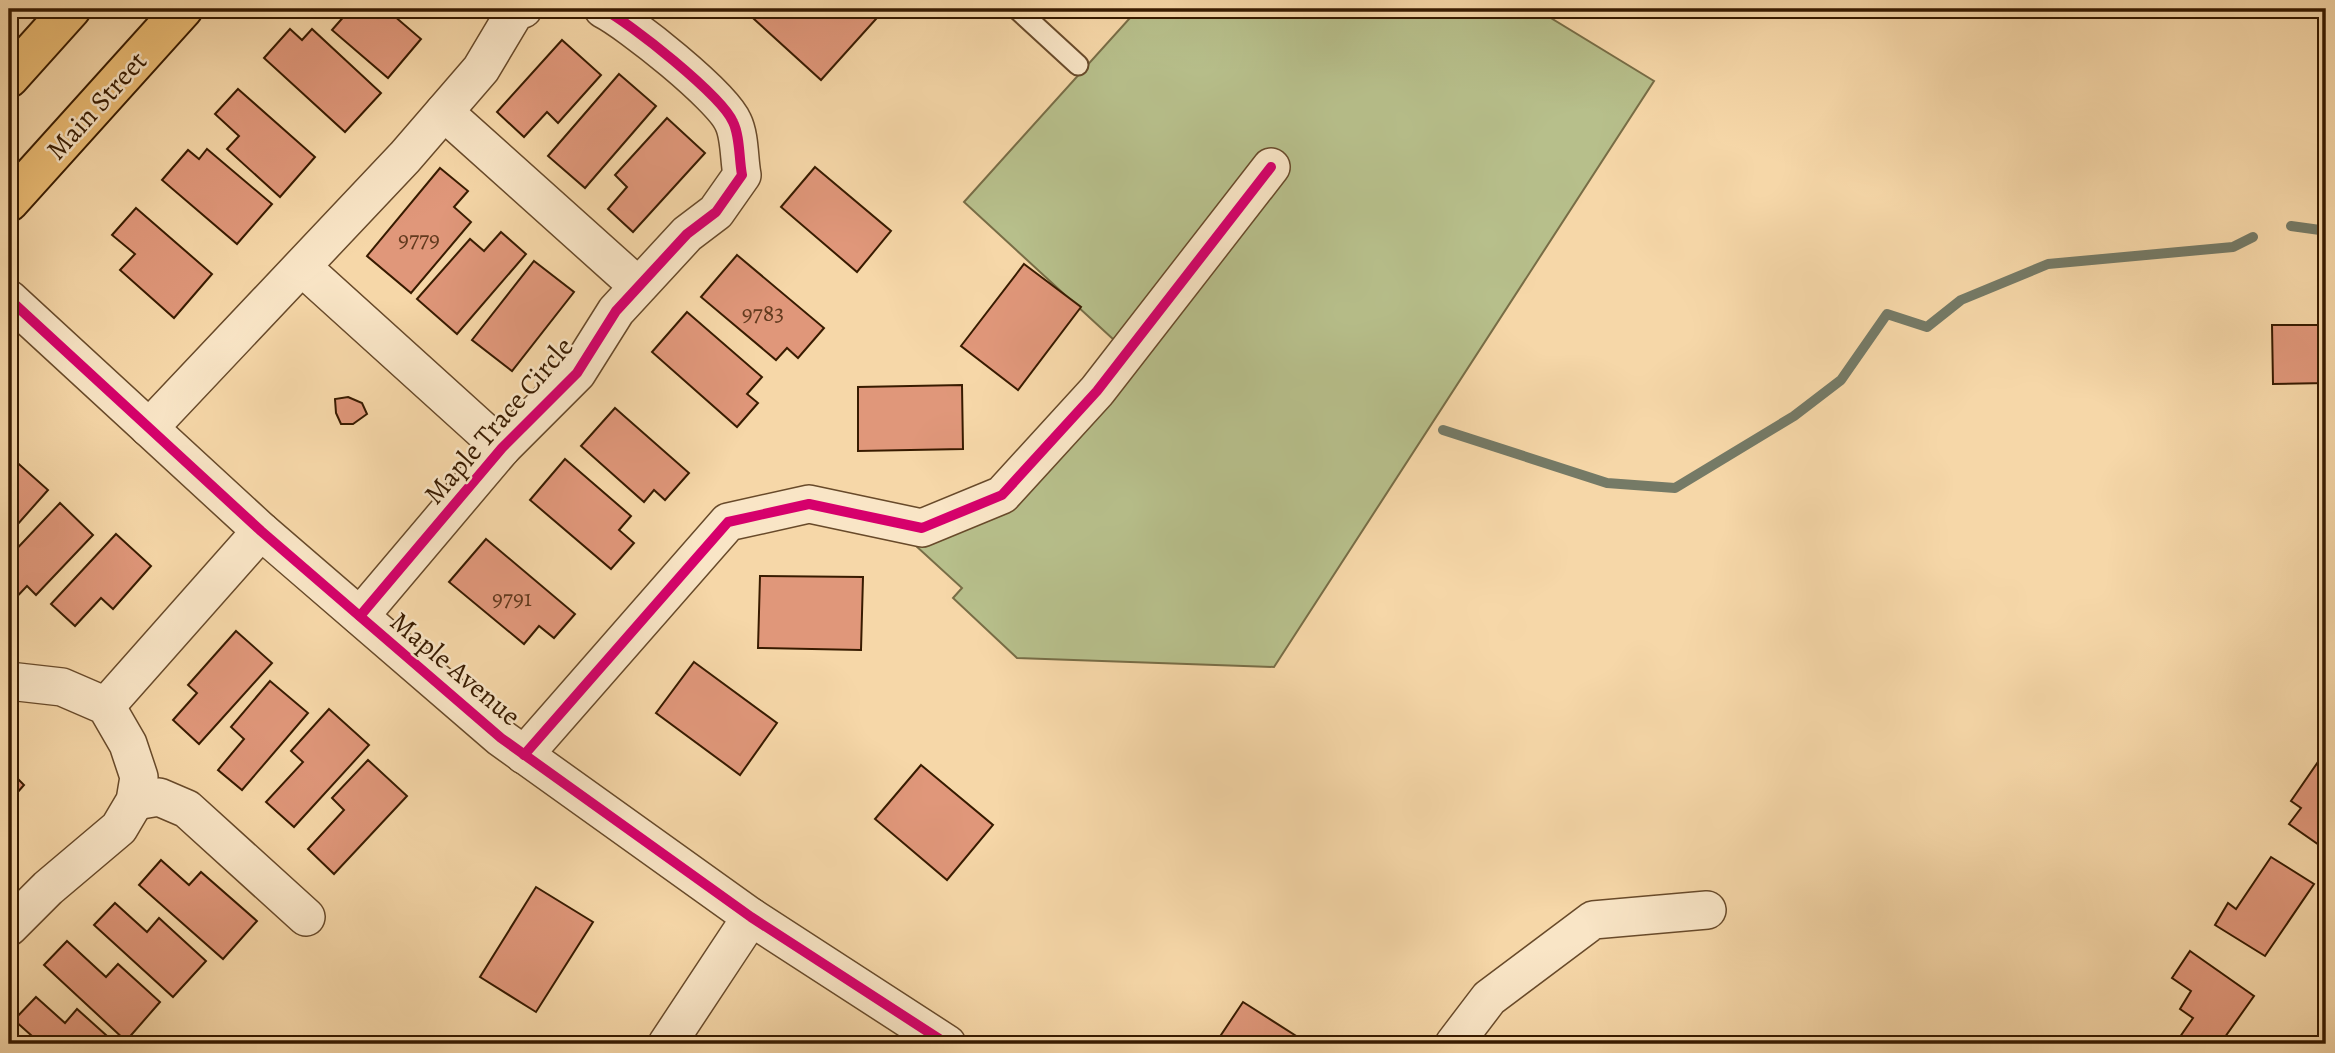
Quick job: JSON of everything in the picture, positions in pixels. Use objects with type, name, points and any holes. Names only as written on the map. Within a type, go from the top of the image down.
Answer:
[{"type":"main road","points":[[9,78],[71,9]]},
{"type":"main road","name":"Main Street","points":[[9,202],[183,9]]},
{"type":"street","points":[[149,428],[444,112],[481,69],[515,12],[523,9]]},
{"type":"street","name":"Maple Trace Circle","points":[[360,616],[502,448],[577,373],[615,311],[687,234],[716,212],[742,175],[733,121],[701,84],[619,17],[603,9]]},
{"type":"street","points":[[444,112],[638,286]]},
{"type":"street","points":[[524,755],[729,522],[809,504],[922,528],[1002,495],[1097,391],[1271,167]]},
{"type":"street","name":"Maple Trace Circle","points":[[302,267],[502,448]]},
{"type":"street","name":"Maple Avenue","points":[[9,299],[261,531],[524,755],[751,917],[947,1044]]},
{"type":"street","points":[[106,706],[261,531]]},
{"type":"street","points":[[9,681],[62,687],[106,706],[128,744],[139,777],[135,801],[119,828],[48,888],[9,927]]},
{"type":"street","points":[[135,801],[159,797],[187,809],[306,916]]},
{"type":"street","points":[[1454,1044],[1489,998],[1593,920],[1707,909]]},
{"type":"street","points":[[667,1044],[751,917]]},
{"type":"lane","points":[[1017,9],[1078,65]]},
{"type":"green space","points":[[1138,9],[1536,9],[1654,81],[1274,667],[1017,658],[953,598],[962,588],[892,524],[958,516],[1126,351],[964,202]]},
{"type":"building","points":[[340,9],[386,9],[421,39],[388,78],[332,30],[346,14]]},
{"type":"building","points":[[743,9],[885,9],[821,80]]},
{"type":"building","points":[[290,29],[302,40],[312,29],[381,93],[345,132],[264,58]]},
{"type":"building","points":[[562,40],[601,75],[558,123],[547,112],[524,137],[497,112]]},
{"type":"building","points":[[619,74],[656,106],[585,188],[548,156]]},
{"type":"building","points":[[238,89],[315,157],[280,197],[227,149],[239,136],[215,114]]},
{"type":"building","points":[[667,118],[705,153],[633,232],[608,209],[627,187],[615,175]]},
{"type":"building","points":[[207,149],[272,204],[237,244],[162,180],[188,150],[199,159]]},
{"type":"building","points":[[815,167],[891,231],[857,272],[781,207]]},
{"type":"building","points":[[440,168],[468,191],[454,207],[471,222],[411,293],[367,256]]},
{"type":"building","points":[[136,208],[212,274],[174,318],[120,270],[135,254],[112,235]]},
{"type":"building","points":[[501,232],[526,254],[457,334],[417,299],[470,239],[484,251]]},
{"type":"building","points":[[737,255],[824,328],[798,358],[787,348],[776,360],[701,297]]},
{"type":"building","points":[[534,261],[574,292],[512,371],[472,340]]},
{"type":"building","points":[[1024,264],[1081,307],[1018,390],[961,346]]},
{"type":"building","points":[[687,312],[762,377],[747,394],[758,403],[737,427],[652,352]]},
{"type":"building","points":[[2272,325],[2326,325],[2326,383],[2273,384]]},
{"type":"building","points":[[962,385],[963,449],[858,451],[858,387]]},
{"type":"building","points":[[348,397],[362,403],[367,414],[353,424],[341,424],[336,413],[335,399]]},
{"type":"building","points":[[615,408],[689,473],[665,500],[654,490],[644,502],[581,446]]},
{"type":"building","points":[[12,458],[48,490],[9,534],[9,461]]},
{"type":"building","points":[[565,459],[631,516],[619,530],[634,543],[611,569],[530,500]]},
{"type":"building","points":[[60,503],[93,535],[36,595],[27,586],[9,605],[9,557]]},
{"type":"building","points":[[116,534],[151,566],[113,609],[101,598],[75,626],[51,604]]},
{"type":"building","points":[[486,539],[575,614],[554,638],[539,626],[524,644],[449,582]]},
{"type":"building","points":[[760,576],[863,577],[861,650],[758,648]]},
{"type":"building","points":[[236,631],[272,663],[199,744],[173,720],[197,693],[188,685]]},
{"type":"building","points":[[694,662],[777,723],[740,775],[656,713]]},
{"type":"building","points":[[270,681],[308,713],[242,790],[218,770],[244,739],[231,727]]},
{"type":"building","points":[[329,709],[369,745],[294,827],[266,802],[303,762],[291,751]]},
{"type":"building","points":[[2320,759],[2326,763],[2326,840],[2322,847],[2289,824],[2301,808],[2291,801]]},
{"type":"building","points":[[368,760],[407,796],[334,874],[308,849],[344,810],[332,798]]},
{"type":"building","points":[[921,765],[993,825],[947,880],[875,819]]},
{"type":"building","points":[[9,770],[24,785],[9,802]]},
{"type":"building","points":[[2271,857],[2314,884],[2265,956],[2215,925],[2228,903],[2236,909]]},
{"type":"building","points":[[161,860],[189,885],[201,872],[257,921],[223,959],[139,885]]},
{"type":"building","points":[[536,887],[593,922],[536,1012],[480,977]]},
{"type":"building","points":[[115,903],[147,932],[159,918],[206,961],[173,997],[94,925]]},
{"type":"building","points":[[67,941],[106,977],[118,964],[160,1002],[126,1041],[44,965]]},
{"type":"building","points":[[2190,951],[2254,996],[2220,1044],[2175,1044],[2193,1018],[2180,1009],[2191,991],[2172,978]]},
{"type":"building","points":[[36,997],[65,1023],[77,1009],[116,1044],[41,1044],[14,1020]]},
{"type":"building","points":[[1243,1002],[1301,1039],[1298,1044],[1215,1044]]},
{"type":"building","points":[[11,1034],[23,1044],[9,1044]]},
{"type":"waterway","points":[[2291,226],[2320,230],[2326,227]]},
{"type":"waterway","points":[[1443,430],[1607,483],[1675,488],[1794,416],[1841,380],[1887,314],[1927,327],[1961,300],[2048,264],[2233,247],[2253,237]]},
{"type":"cycle path","points":[[360,616],[502,448],[577,373],[616,311],[687,234],[716,212],[742,175],[737,134],[725,110],[674,61],[633,28],[603,9]]},
{"type":"cycle path","points":[[524,755],[728,522],[809,504],[922,528],[1002,495],[1097,391],[1271,167]]},
{"type":"cycle path","points":[[9,299],[261,531],[501,738],[751,917],[947,1044]]}]
